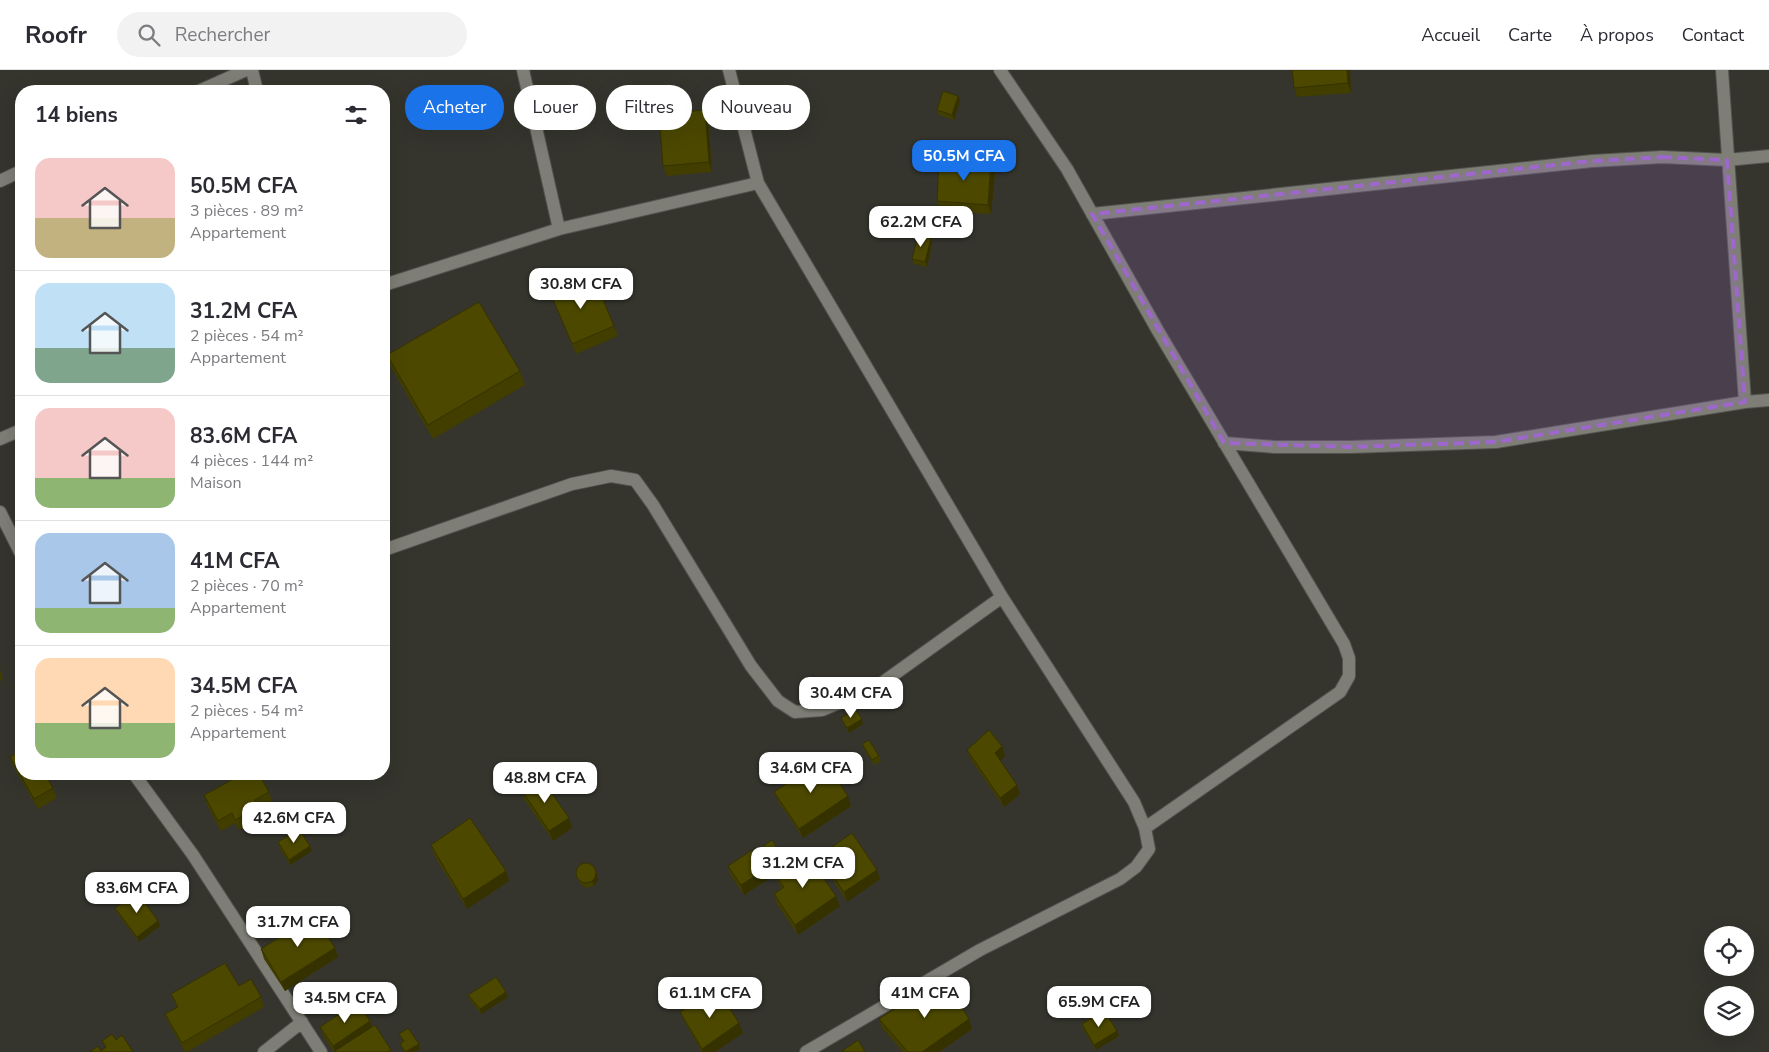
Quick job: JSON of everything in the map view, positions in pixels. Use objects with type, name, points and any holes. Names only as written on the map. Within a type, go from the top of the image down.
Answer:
[{"type":"street","points":[[212,85],[246,70]]},
{"type":"street","points":[[252,70],[256,85]]},
{"type":"street","points":[[523,70],[559,229]]},
{"type":"street","points":[[729,70],[758,183],[1002,597],[1134,802],[1146,828],[1149,849],[1136,867],[1120,879],[980,950],[806,1052]]},
{"type":"street","points":[[1000,70],[1067,169],[1158,331],[1344,644],[1349,658],[1349,676],[1340,692],[1146,828]]},
{"type":"street","points":[[1722,70],[1745,402]]},
{"type":"street","points":[[1092,214],[1592,161],[1662,157],[1727,160],[1769,156]]},
{"type":"street","points":[[0,181],[15,174]]},
{"type":"street","points":[[390,282],[559,229],[758,183]]},
{"type":"street","points":[[1224,443],[1275,447],[1351,447],[1496,442],[1745,402],[1769,400]]},
{"type":"street","points":[[0,439],[15,433]]},
{"type":"street","points":[[390,548],[572,484],[611,476],[635,480],[658,514],[751,666],[778,701],[795,712],[822,710],[875,688],[1002,597]]},
{"type":"street","points":[[0,512],[15,542]]},
{"type":"street","points":[[138,780],[193,855],[321,1052]]},
{"type":"street","points":[[264,1052],[302,1022]]},
{"type":"highlighted area","points":[[1662,157],[1727,160],[1745,402],[1496,442],[1351,447],[1224,443],[1092,214],[1592,161]]},
{"type":"building","points":[[1292,70],[1347,70],[1348,83],[1294,88]]},
{"type":"building","points":[[943,91],[958,96],[952,115],[937,110]]},
{"type":"building","points":[[702,110],[702,130],[707,130],[709,162],[663,166],[660,130],[692,130],[692,111]]},
{"type":"building","points":[[939,159],[991,162],[988,205],[937,201]]},
{"type":"building","points":[[884,211],[890,222],[882,227],[875,217]]},
{"type":"building","points":[[921,213],[930,216],[928,222],[919,218]]},
{"type":"building","points":[[919,221],[928,225],[925,232],[916,227]]},
{"type":"building","points":[[906,222],[911,226],[907,231],[902,228]]},
{"type":"building","points":[[918,235],[931,238],[925,262],[912,259]]},
{"type":"building","points":[[580,277],[587,295],[599,290],[614,326],[572,344],[549,290]]},
{"type":"building","points":[[479,302],[520,371],[428,425],[390,360],[390,353]]},
{"type":"building","points":[[855,709],[862,719],[847,728],[841,718]]},
{"type":"building","points":[[989,730],[1002,746],[995,753],[1017,785],[1000,798],[967,750]]},
{"type":"building","points":[[869,740],[879,756],[872,760],[862,744]]},
{"type":"building","points":[[15,754],[15,766],[10,757]]},
{"type":"building","points":[[823,759],[848,796],[799,829],[774,792]]},
{"type":"building","points":[[540,776],[569,818],[549,831],[521,789]]},
{"type":"building","points":[[23,780],[48,780],[53,788],[34,799]]},
{"type":"building","points":[[232,780],[262,780],[269,792],[255,800],[259,808],[235,820],[232,813],[218,821],[204,795]]},
{"type":"building","points":[[470,818],[506,871],[463,899],[431,845]]},
{"type":"building","points":[[299,829],[310,846],[289,860],[278,842]]},
{"type":"building","points":[[852,833],[877,870],[844,892],[819,856]]},
{"type":"building","points":[[772,840],[783,858],[741,885],[728,866],[752,850],[754,853]]},
{"type":"building","points":[[806,853],[836,896],[795,925],[774,894],[784,887],[775,875]]},
{"type":"building","points":[[586,863],[593,866],[596,873],[593,880],[586,883],[579,880],[576,873],[579,866]]},
{"type":"building","points":[[137,892],[158,921],[137,937],[115,908]]},
{"type":"building","points":[[314,915],[335,948],[281,982],[261,949]]},
{"type":"building","points":[[225,963],[239,986],[251,979],[261,997],[182,1043],[165,1014],[178,1007],[171,994]]},
{"type":"building","points":[[496,977],[506,992],[480,1009],[468,995]]},
{"type":"building","points":[[938,980],[944,990],[949,987],[969,1019],[922,1052],[908,1052],[879,1019],[912,997],[916,1002],[925,996],[922,991]]},
{"type":"building","points":[[718,990],[739,1023],[702,1049],[680,1012]]},
{"type":"building","points":[[357,1002],[370,1021],[333,1046],[320,1027]]},
{"type":"building","points":[[1104,1010],[1117,1031],[1094,1045],[1082,1024]]},
{"type":"building","points":[[375,1025],[391,1050],[387,1052],[335,1051]]},
{"type":"building","points":[[408,1028],[419,1044],[405,1052],[400,1044],[404,1041],[399,1034]]},
{"type":"building","points":[[112,1034],[116,1040],[122,1035],[133,1052],[90,1052],[98,1046],[101,1051],[106,1047],[102,1041]]},
{"type":"building","points":[[858,1040],[865,1052],[841,1052]]}]
